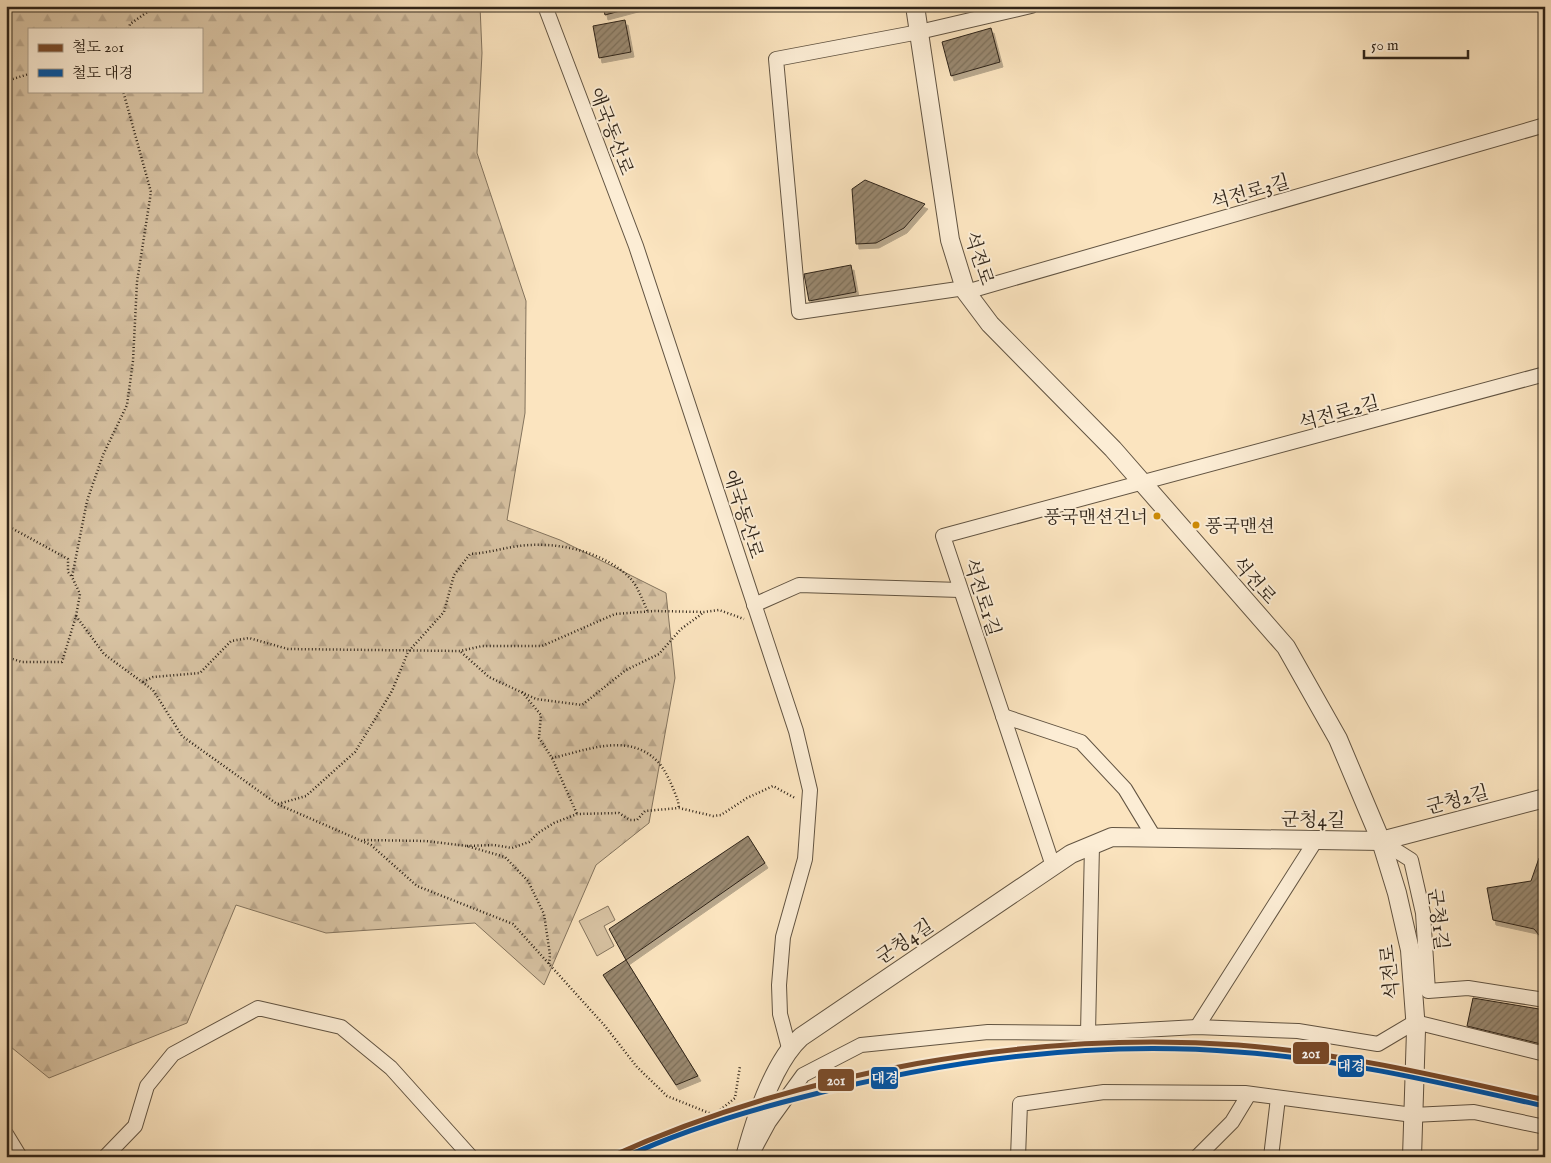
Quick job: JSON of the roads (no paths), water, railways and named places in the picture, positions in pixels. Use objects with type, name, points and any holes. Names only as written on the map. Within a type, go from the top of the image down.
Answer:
[{"type":"street","name":"애국동산로","points":[[545,6],[636,246],[796,731],[810,790],[805,859],[783,938],[780,1014],[789,1048]]},
{"type":"street","name":"석전로","points":[[916,6],[950,240],[966,290],[990,324],[1113,449],[1286,647],[1338,739],[1381,841],[1398,893],[1410,950],[1415,1022],[1412,1157]]},
{"type":"street","points":[[919,32],[1031,6]]},
{"type":"street","name":"석전로3길","points":[[919,32],[776,59],[799,312],[966,290],[1545,125]]},
{"type":"street","name":"석전로2길","points":[[1142,483],[1545,374]]},
{"type":"street","name":"석전로1길","points":[[1053,866],[960,590],[944,536],[1142,483]]},
{"type":"street","points":[[756,610],[799,585],[960,590]]},
{"type":"street","points":[[1003,716],[1081,742],[1125,789],[1154,838]]},
{"type":"street","name":"군청2길","points":[[1381,841],[1545,798]]},
{"type":"street","name":"군청4길","points":[[745,1157],[770,1088],[789,1048],[801,1037],[1071,854],[1112,837],[1381,841]]},
{"type":"street","points":[[1197,1027],[1316,840]]},
{"type":"street","name":"군청1길","points":[[1381,841],[1411,860],[1423,913],[1428,991],[1468,988],[1545,1000]]},
{"type":"street","points":[[1088,1033],[1092,845]]},
{"type":"street","points":[[104,1157],[135,1126],[147,1086],[173,1054],[258,1008],[341,1027],[391,1068],[470,1157]]},
{"type":"street","points":[[750,1157],[769,1122],[803,1075],[861,1045],[988,1032],[1088,1033],[1197,1027],[1298,1031],[1378,1044],[1415,1022],[1545,1054]]},
{"type":"street","points":[[1018,1157],[1020,1104],[1104,1092],[1250,1094],[1413,1115],[1474,1112],[1545,1128]]},
{"type":"street","points":[[1197,1157],[1232,1122],[1250,1094]]},
{"type":"street","points":[[1270,1157],[1278,1098]]},
{"type":"street","points":[[6,1134],[20,1157]]},
{"type":"rail line","name":"201","points":[[610,1157],[682,1127],[758,1102],[837,1080],[917,1064],[999,1051],[1080,1044],[1160,1042],[1238,1045],[1277,1049],[1392,1067],[1545,1100]]},
{"type":"rail line","name":"대경","points":[[625,1157],[668,1139],[735,1116],[856,1084],[964,1063],[1073,1051],[1183,1049],[1277,1055],[1391,1073],[1544,1106]]},
{"type":"place","name":"풍국맨션건너","points":[[1157,516]]},
{"type":"place","name":"풍국맨션","points":[[1196,525]]}]
